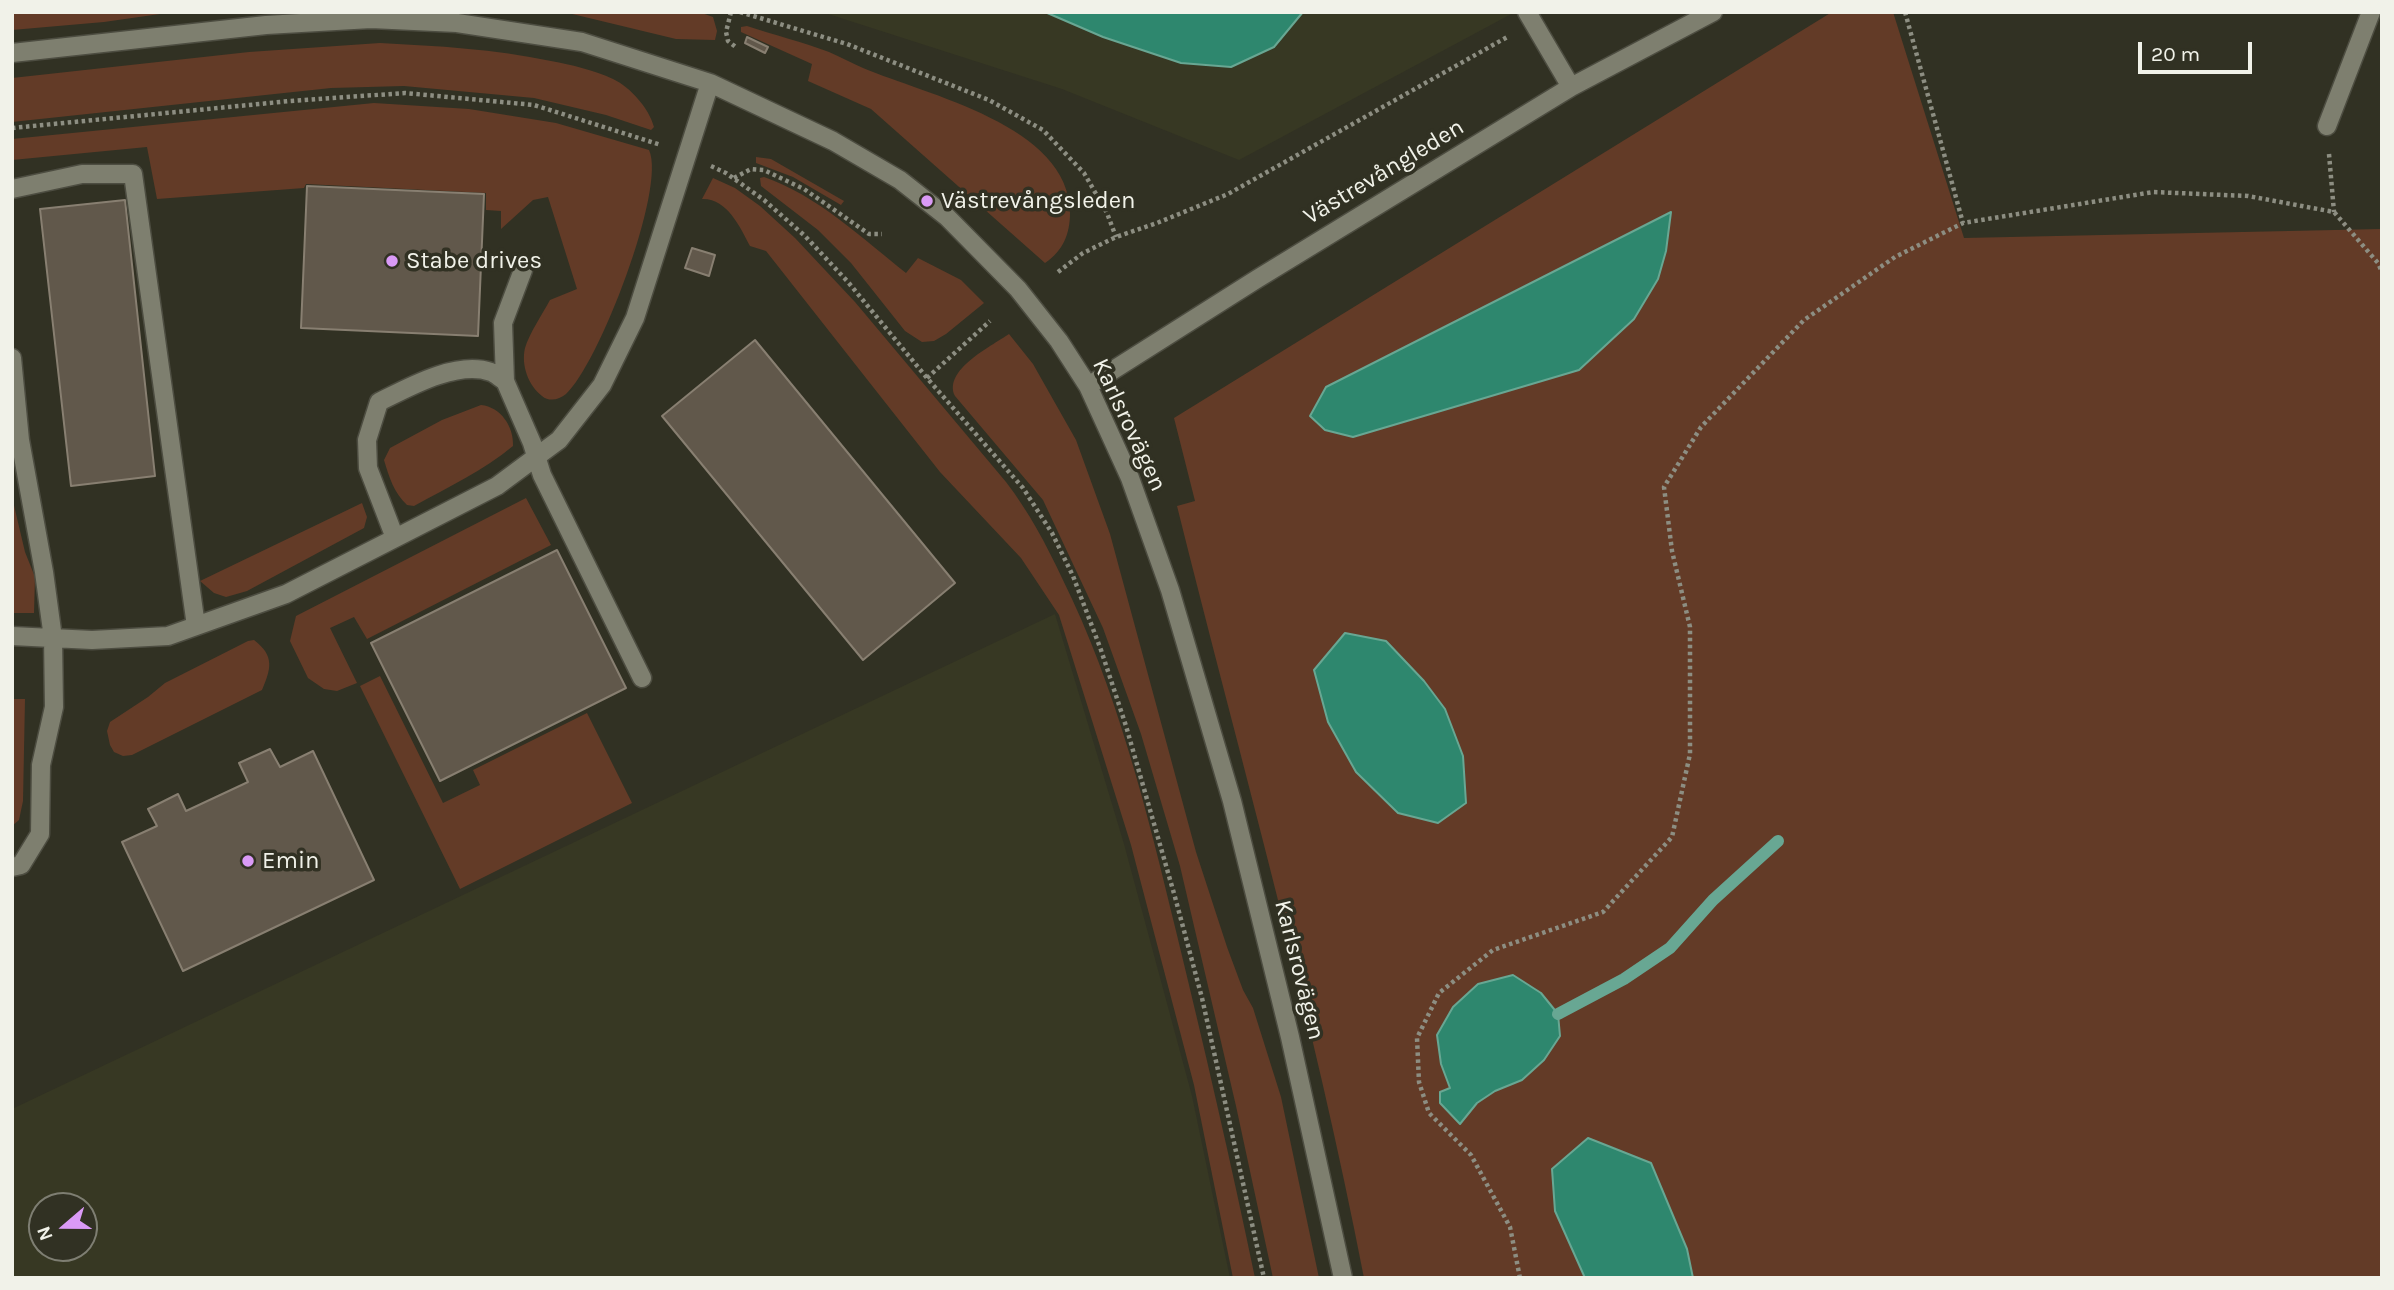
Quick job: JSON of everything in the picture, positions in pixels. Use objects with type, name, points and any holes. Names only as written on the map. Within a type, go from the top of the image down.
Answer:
[{"type":"street","name":"Västrevångleden","points":[[1088,386],[1571,87],[1713,12]]},
{"type":"street","points":[[2327,126],[2371,12]]},
{"type":"street","points":[[1530,17],[1571,87]]},
{"type":"street","name":"Karlsrovägen","points":[[12,53],[265,25],[371,19],[457,23],[582,42],[710,83],[833,141],[900,180],[947,217],[1018,289],[1059,341],[1088,386],[1130,478],[1157,552],[1232,800],[1290,1037],[1343,1278]]},
{"type":"street","points":[[12,636],[92,640],[168,636],[286,594],[497,486],[559,440],[602,385],[635,318],[710,83]]},
{"type":"street","points":[[12,189],[82,174],[133,174],[196,626]]},
{"type":"street","points":[[523,270],[503,323],[505,381],[542,475],[642,678]]},
{"type":"street","points":[[12,358],[20,440],[44,572],[52,638],[54,707],[41,765],[40,834],[21,865],[12,867]]},
{"type":"street","points":[[395,538],[368,468],[367,440],[379,402],[424,380],[465,370],[490,372],[505,381]]},
{"type":"path","points":[[731,12],[726,32],[728,41],[737,48]]},
{"type":"path","points":[[740,12],[847,44],[989,100],[1043,130],[1084,173],[1107,213],[1116,237]]},
{"type":"path","points":[[1905,12],[1963,223]]},
{"type":"path","points":[[1058,272],[1083,253],[1116,237],[1228,194],[1530,17]]},
{"type":"path","points":[[12,128],[290,101],[404,93],[534,105],[649,140],[726,173],[764,200],[805,236],[848,282],[927,378],[1024,488],[1052,533],[1073,576],[1097,638],[1130,739],[1202,998],[1264,1278]]},
{"type":"path","points":[[2327,126],[2334,212],[2378,263],[2382,272]]},
{"type":"path","points":[[734,178],[751,169],[764,170],[804,189],[869,234],[883,234]]},
{"type":"path","points":[[1520,1278],[1510,1227],[1471,1155],[1429,1113],[1419,1082],[1417,1038],[1439,993],[1493,950],[1603,912],[1672,837],[1689,754],[1690,627],[1672,551],[1664,487],[1701,427],[1804,320],[1895,257],[1963,223],[2153,192],[2248,196],[2334,212]]},
{"type":"path","points":[[927,378],[990,321]]},
{"type":"shaded area","points":[[12,12],[174,12],[104,22],[12,30]]},
{"type":"shaded area","points":[[564,12],[699,12],[713,17],[717,31],[715,40],[676,39]]},
{"type":"shaded area","points":[[822,12],[1515,12],[1239,160],[1062,89]]},
{"type":"shaded area","points":[[1045,12],[1303,12],[1274,47],[1231,67],[1181,63],[1103,37]]},
{"type":"shaded area","points":[[1832,12],[1893,12],[1964,238],[2382,229],[2382,1278],[1364,1278],[1300,987],[1177,506],[1195,501],[1174,418]]},
{"type":"shaded area","points":[[747,26],[819,48],[863,68],[956,103],[1021,136],[1047,157],[1064,183],[1070,221],[1061,247],[1045,263],[871,109],[808,81],[812,64],[741,32],[741,27]]},
{"type":"shaded area","points":[[380,43],[508,54],[591,70],[613,79],[632,93],[648,113],[654,127],[651,130],[606,115],[534,98],[404,86],[331,88],[12,122],[12,78],[249,52]]},
{"type":"shaded area","points":[[374,103],[469,109],[556,123],[649,150],[652,170],[648,200],[626,276],[595,349],[579,377],[563,396],[551,400],[542,396],[529,380],[524,361],[527,342],[550,300],[577,289],[548,197],[533,200],[501,229],[501,211],[486,210],[486,193],[306,184],[304,188],[157,199],[147,147],[12,160],[12,139]]},
{"type":"shaded area","points":[[756,157],[771,159],[844,201],[841,205],[793,177],[756,163]]},
{"type":"shaded area","points":[[764,177],[821,206],[906,273],[918,258],[961,280],[984,303],[946,334],[934,341],[922,342],[905,331],[851,263],[818,230],[761,186],[760,178]]},
{"type":"shaded area","points":[[713,178],[735,188],[760,206],[795,238],[855,302],[1006,482],[1030,517],[1056,565],[1099,663],[1142,796],[1207,1061],[1255,1278],[1233,1278],[1194,1085],[1131,845],[1059,615],[1021,558],[940,472],[766,251],[750,246],[726,208],[711,200],[702,199]]},
{"type":"shaded area","points":[[1671,212],[1666,251],[1658,279],[1634,319],[1579,370],[1353,437],[1325,430],[1310,416],[1326,387]]},
{"type":"shaded area","points":[[1009,334],[1033,364],[1076,440],[1110,534],[1196,852],[1227,947],[1243,990],[1253,1008],[1281,1097],[1319,1278],[1273,1278],[1180,866],[1141,734],[1103,628],[1043,500],[955,396],[953,386],[962,368],[980,352]]},
{"type":"shaded area","points":[[481,405],[495,410],[505,419],[509,425],[513,446],[465,478],[414,506],[407,505],[395,490],[384,460],[390,448],[442,420]]},
{"type":"shaded area","points":[[12,497],[25,552],[35,577],[34,613],[12,613]]},
{"type":"shaded area","points":[[526,498],[551,545],[367,639],[354,617],[330,628],[357,683],[337,691],[324,689],[308,678],[290,641],[296,616]]},
{"type":"shaded area","points":[[362,503],[367,517],[364,528],[247,591],[226,597],[214,593],[200,581]]},
{"type":"shaded area","points":[[1055,614],[1124,844],[1192,1096],[1230,1278],[12,1278],[12,1109]]},
{"type":"shaded area","points":[[1345,633],[1386,641],[1424,681],[1445,709],[1463,756],[1466,803],[1438,823],[1398,813],[1356,772],[1328,722],[1314,670]]},
{"type":"shaded area","points":[[254,640],[265,652],[269,663],[268,676],[262,690],[132,755],[123,756],[114,752],[107,731],[110,722],[165,683]]},
{"type":"shaded area","points":[[380,676],[443,803],[480,785],[473,770],[587,713],[632,803],[460,889],[360,686]]},
{"type":"shaded area","points":[[12,699],[25,699],[23,801],[19,820],[12,826]]},
{"type":"shaded area","points":[[1513,975],[1541,993],[1558,1014],[1560,1036],[1544,1060],[1522,1080],[1495,1091],[1477,1103],[1460,1124],[1440,1103],[1440,1092],[1450,1088],[1441,1064],[1437,1035],[1453,1007],[1478,984]]},
{"type":"shaded area","points":[[1588,1138],[1651,1163],[1687,1249],[1693,1278],[1585,1278],[1555,1211],[1552,1169]]},
{"type":"building","points":[[747,37],[768,47],[765,53],[745,43]]},
{"type":"building","name":"Stabe drives","points":[[307,186],[484,194],[478,336],[301,328]]},
{"type":"building","points":[[125,200],[155,476],[71,486],[40,209]]},
{"type":"building","points":[[692,248],[715,255],[709,276],[685,268]]},
{"type":"building","points":[[755,340],[955,583],[863,660],[662,416]]},
{"type":"building","points":[[557,550],[626,688],[440,781],[371,643]]},
{"type":"building","name":"Emin","points":[[270,749],[280,767],[313,751],[374,880],[183,971],[122,842],[157,826],[148,809],[178,794],[186,811],[248,782],[239,763]]},
{"type":"waterway","points":[[1558,1014],[1624,979],[1670,948],[1713,900],[1778,841]]},
{"type":"place","name":"Västrevångsleden","points":[[927,201]]},
{"type":"place","name":"Stabe drives","points":[[392,261]]},
{"type":"place","name":"Emin","points":[[248,861]]}]
